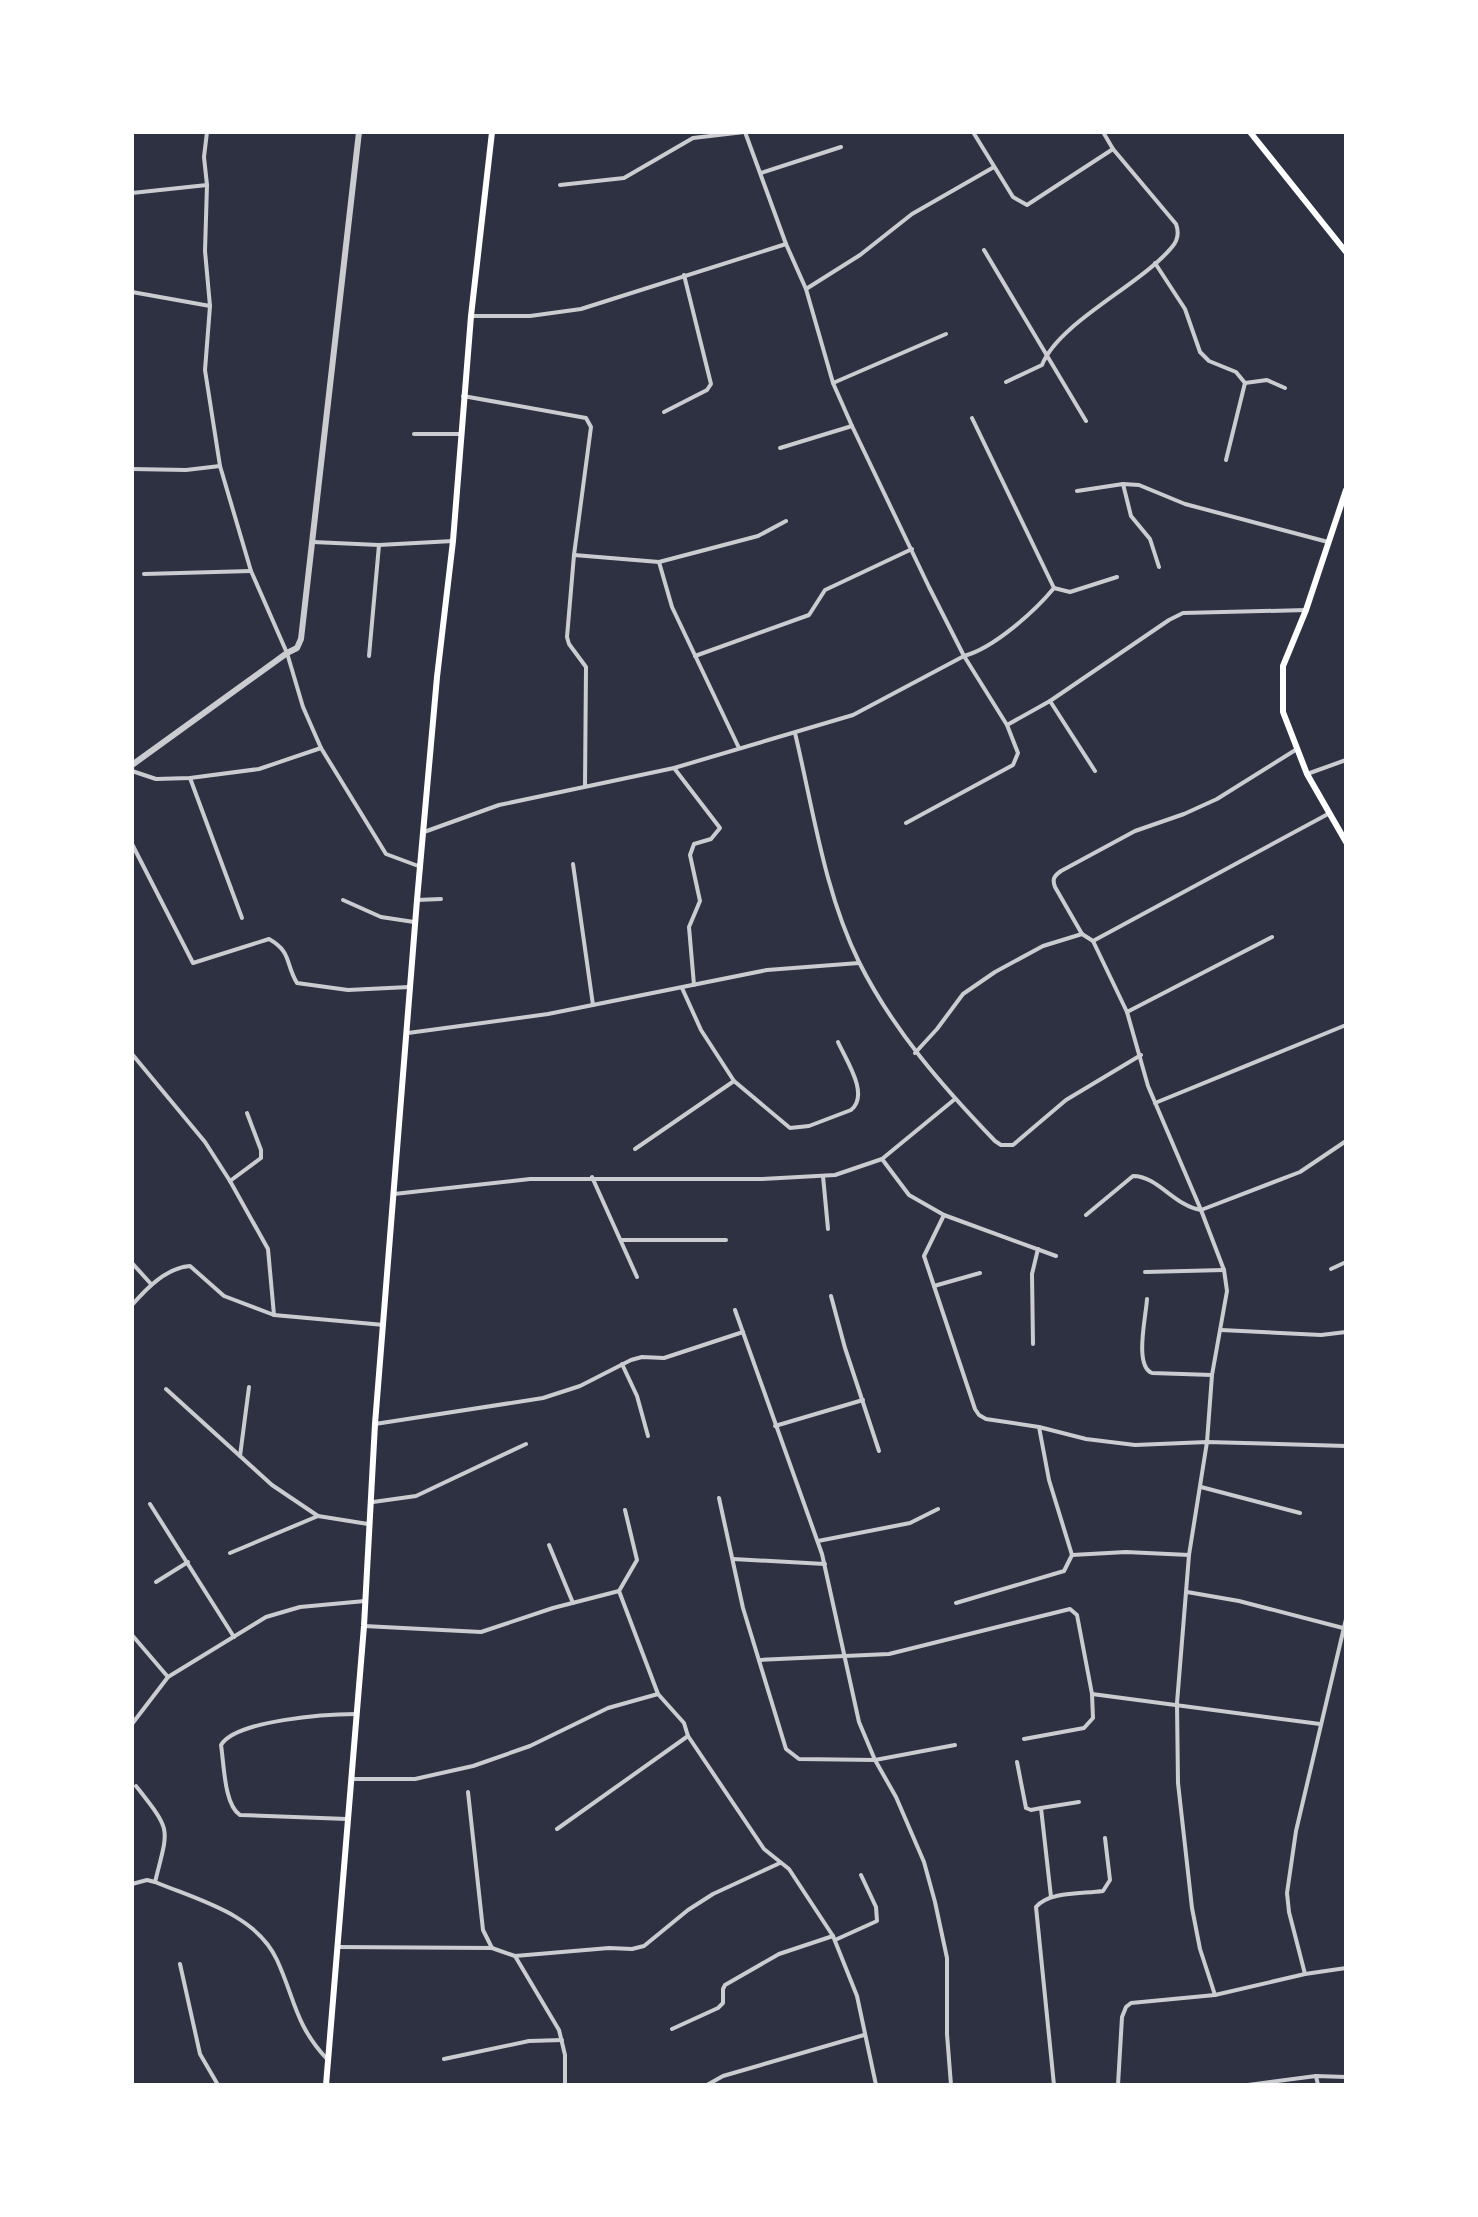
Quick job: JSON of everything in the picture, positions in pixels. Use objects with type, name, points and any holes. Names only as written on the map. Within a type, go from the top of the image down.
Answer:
[{"type":"main road","points":[[326,2085],[364,1626],[375,1424],[417,900],[453,541],[463,396],[492,132]]},
{"type":"main road","points":[[1250,132],[1346,252]]},
{"type":"main road","points":[[1346,490],[1306,610],[1283,666],[1283,712],[1307,774],[1346,842]]},
{"type":"street","points":[[207,132],[204,157],[207,185],[205,251],[210,306],[205,370],[220,466],[251,571],[287,653],[303,707],[321,748],[386,854],[421,867]]},
{"type":"street","points":[[321,748],[259,769],[190,778],[156,779],[132,768],[297,648],[301,639],[359,134],[350,132]]},
{"type":"street","points":[[560,185],[624,178],[693,138],[744,132],[806,289],[833,383],[964,656],[1007,725],[1018,753],[1013,765],[906,823]]},
{"type":"street","points":[[973,132],[1013,197],[1027,205],[1113,149]]},
{"type":"street","points":[[1006,382],[1042,365],[1047,353],[1061,338],[1174,246],[1178,230],[1103,132]]},
{"type":"street","points":[[761,173],[841,147]]},
{"type":"street","points":[[806,289],[860,255],[912,214],[994,167]]},
{"type":"street","points":[[132,193],[207,185]]},
{"type":"street","points":[[471,316],[530,316],[581,309],[786,244]]},
{"type":"street","points":[[984,250],[1086,421]]},
{"type":"street","points":[[1155,263],[1185,309],[1200,352],[1209,361],[1236,372],[1245,383]]},
{"type":"street","points":[[664,412],[707,390],[711,384],[684,275]]},
{"type":"street","points":[[132,292],[210,306]]},
{"type":"street","points":[[833,383],[946,334]]},
{"type":"street","points":[[1245,383],[1267,380],[1285,388]]},
{"type":"street","points":[[1226,460],[1245,383]]},
{"type":"street","points":[[463,396],[586,418],[591,427],[567,637],[586,667],[585,786]]},
{"type":"street","points":[[972,418],[1054,588]]},
{"type":"street","points":[[780,448],[852,426]]},
{"type":"street","points":[[414,434],[461,434]]},
{"type":"street","points":[[132,469],[186,470],[220,466]]},
{"type":"street","points":[[1123,484],[1128,508],[1150,539],[1159,567]]},
{"type":"street","points":[[1077,491],[1123,484],[1151,488],[1185,504],[1328,542]]},
{"type":"street","points":[[574,555],[659,562],[758,536],[786,521]]},
{"type":"street","points":[[313,542],[379,545],[453,541]]},
{"type":"street","points":[[369,656],[379,545]]},
{"type":"street","points":[[695,656],[809,615],[825,590],[912,549]]},
{"type":"street","points":[[659,562],[672,607],[739,748]]},
{"type":"street","points":[[144,574],[251,571]]},
{"type":"street","points":[[1054,588],[1070,592],[1117,577]]},
{"type":"street","points":[[424,832],[499,805],[674,768],[853,715],[975,653],[1044,600],[1054,588]]},
{"type":"street","points":[[1007,725],[1050,701],[1183,613],[1306,610]]},
{"type":"street","points":[[1050,701],[1095,771]]},
{"type":"street","points":[[795,733],[830,880],[860,963],[915,1053],[995,1141],[1007,1147],[1013,1145],[1066,1100],[1141,1055]]},
{"type":"street","points":[[1215,1995],[1200,1949],[1190,1894],[1178,1783],[1177,1703],[1189,1555],[1207,1442],[1212,1375],[1227,1291],[1224,1270],[1148,1086],[1127,1012],[1093,941],[1082,934],[1053,881],[1055,875],[1135,831],[1217,799],[1297,749]]},
{"type":"street","points":[[1307,774],[1346,760]]},
{"type":"street","points":[[674,768],[720,828],[711,839],[694,844],[690,855],[700,901],[689,927],[694,985]]},
{"type":"street","points":[[190,778],[242,918]]},
{"type":"street","points":[[1093,941],[1328,814]]},
{"type":"street","points":[[132,844],[193,963],[269,939],[286,952],[297,983],[348,990],[411,986]]},
{"type":"street","points":[[573,864],[593,1005]]},
{"type":"street","points":[[417,900],[441,899]]},
{"type":"street","points":[[343,900],[381,917],[416,923]]},
{"type":"street","points":[[915,1053],[963,994],[995,972],[1043,946],[1082,934]]},
{"type":"street","points":[[1127,1012],[1272,937]]},
{"type":"street","points":[[408,1033],[593,1005],[767,970],[860,963]]},
{"type":"street","points":[[682,988],[701,1030],[734,1081],[783,1124],[798,1128],[809,1126],[857,1105],[860,1098],[838,1042]]},
{"type":"street","points":[[1155,1103],[1346,1025]]},
{"type":"street","points":[[132,1054],[205,1142],[268,1249],[274,1315]]},
{"type":"street","points":[[635,1149],[734,1081]]},
{"type":"street","points":[[393,1194],[530,1179],[823,1176],[882,1159],[955,1099]]},
{"type":"street","points":[[230,1181],[261,1158],[247,1113]]},
{"type":"street","points":[[1086,1215],[1133,1176],[1151,1181],[1188,1208],[1201,1210],[1300,1172],[1346,1141]]},
{"type":"street","points":[[882,1159],[909,1195],[944,1215],[1056,1256]]},
{"type":"street","points":[[823,1176],[828,1229]]},
{"type":"street","points":[[592,1177],[637,1277]]},
{"type":"street","points":[[944,1215],[924,1256],[979,1415],[1086,1439],[1135,1445],[1207,1442],[1346,1446]]},
{"type":"street","points":[[622,1240],[726,1240]]},
{"type":"street","points":[[1033,1344],[1032,1274],[1038,1249]]},
{"type":"street","points":[[1331,1269],[1346,1262]]},
{"type":"street","points":[[132,1263],[151,1284]]},
{"type":"street","points":[[132,1305],[151,1284],[190,1266],[224,1296],[274,1315],[384,1325]]},
{"type":"street","points":[[1145,1272],[1224,1270]]},
{"type":"street","points":[[934,1286],[980,1273]]},
{"type":"street","points":[[831,1296],[879,1451]]},
{"type":"street","points":[[1147,1299],[1142,1351],[1142,1364],[1146,1371],[1212,1375]]},
{"type":"street","points":[[735,1310],[825,1564],[859,1722],[924,1862],[945,1942],[951,2085]]},
{"type":"street","points":[[1221,1330],[1321,1335],[1346,1332]]},
{"type":"street","points":[[375,1424],[543,1398],[580,1386],[642,1357],[664,1358],[743,1332]]},
{"type":"street","points":[[622,1364],[637,1396],[648,1436]]},
{"type":"street","points":[[240,1456],[249,1387]]},
{"type":"street","points":[[166,1389],[272,1485],[318,1516],[371,1524]]},
{"type":"street","points":[[775,1426],[863,1400]]},
{"type":"street","points":[[956,1603],[1064,1571],[1072,1555],[1049,1480],[1039,1427]]},
{"type":"street","points":[[373,1502],[416,1496],[526,1444]]},
{"type":"street","points":[[1201,1487],[1300,1513]]},
{"type":"street","points":[[719,1498],[743,1608],[786,1749],[799,1759],[875,1760],[955,1745]]},
{"type":"street","points":[[150,1504],[234,1637]]},
{"type":"street","points":[[818,1541],[910,1523],[938,1509]]},
{"type":"street","points":[[364,1626],[481,1632],[619,1591],[637,1560],[625,1510]]},
{"type":"street","points":[[230,1553],[318,1516]]},
{"type":"street","points":[[549,1545],[573,1603]]},
{"type":"street","points":[[1072,1555],[1126,1552],[1189,1555]]},
{"type":"street","points":[[733,1559],[825,1564]]},
{"type":"street","points":[[156,1582],[188,1562]]},
{"type":"street","points":[[619,1591],[658,1694],[684,1723],[688,1736],[764,1849],[789,1869],[834,1938],[852,1982],[876,2085]]},
{"type":"street","points":[[1187,1592],[1239,1601],[1343,1628]]},
{"type":"street","points":[[132,1724],[168,1677],[266,1617],[300,1607],[365,1601]]},
{"type":"street","points":[[759,1660],[889,1654],[1070,1609],[1077,1615],[1092,1694],[1093,1718],[1084,1728],[1024,1739]]},
{"type":"street","points":[[1305,1974],[1287,1893],[1296,1831],[1346,1619]]},
{"type":"street","points":[[132,1635],[168,1677]]},
{"type":"street","points":[[350,1779],[415,1779],[473,1766],[530,1746],[608,1708],[658,1694]]},
{"type":"street","points":[[1092,1694],[1320,1724]]},
{"type":"street","points":[[347,1819],[240,1815],[234,1811],[229,1800],[221,1745],[225,1738],[241,1730],[315,1714],[356,1714]]},
{"type":"street","points":[[557,1829],[688,1736]]},
{"type":"street","points":[[1017,1762],[1026,1808],[1079,1802]]},
{"type":"street","points":[[136,1786],[166,1829],[155,1882]]},
{"type":"street","points":[[468,1792],[483,1930],[492,1948]]},
{"type":"street","points":[[1041,1808],[1051,1897]]},
{"type":"street","points":[[1054,2085],[1036,1907],[1051,1897],[1103,1891],[1107,1887],[1110,1880],[1105,1838]]},
{"type":"street","points":[[338,1947],[492,1948],[515,1956],[644,1946],[713,1894],[781,1862]]},
{"type":"street","points":[[672,2029],[718,2008],[723,2003],[725,1985],[779,1954],[877,1921],[876,1907],[861,1875]]},
{"type":"street","points":[[132,1884],[147,1880],[155,1882],[248,1923],[274,1954],[299,2021],[327,2059]]},
{"type":"street","points":[[515,1956],[562,2040],[565,2085]]},
{"type":"street","points":[[180,1964],[200,2054],[218,2085]]},
{"type":"street","points":[[1118,2085],[1122,2017],[1126,2007],[1141,2002],[1215,1995],[1346,1968]]},
{"type":"street","points":[[707,2085],[723,2076],[864,2035]]},
{"type":"street","points":[[444,2059],[529,2041],[562,2040]]},
{"type":"street","points":[[1316,2076],[1318,2085]]},
{"type":"street","points":[[1248,2085],[1316,2076],[1346,2077]]}]
